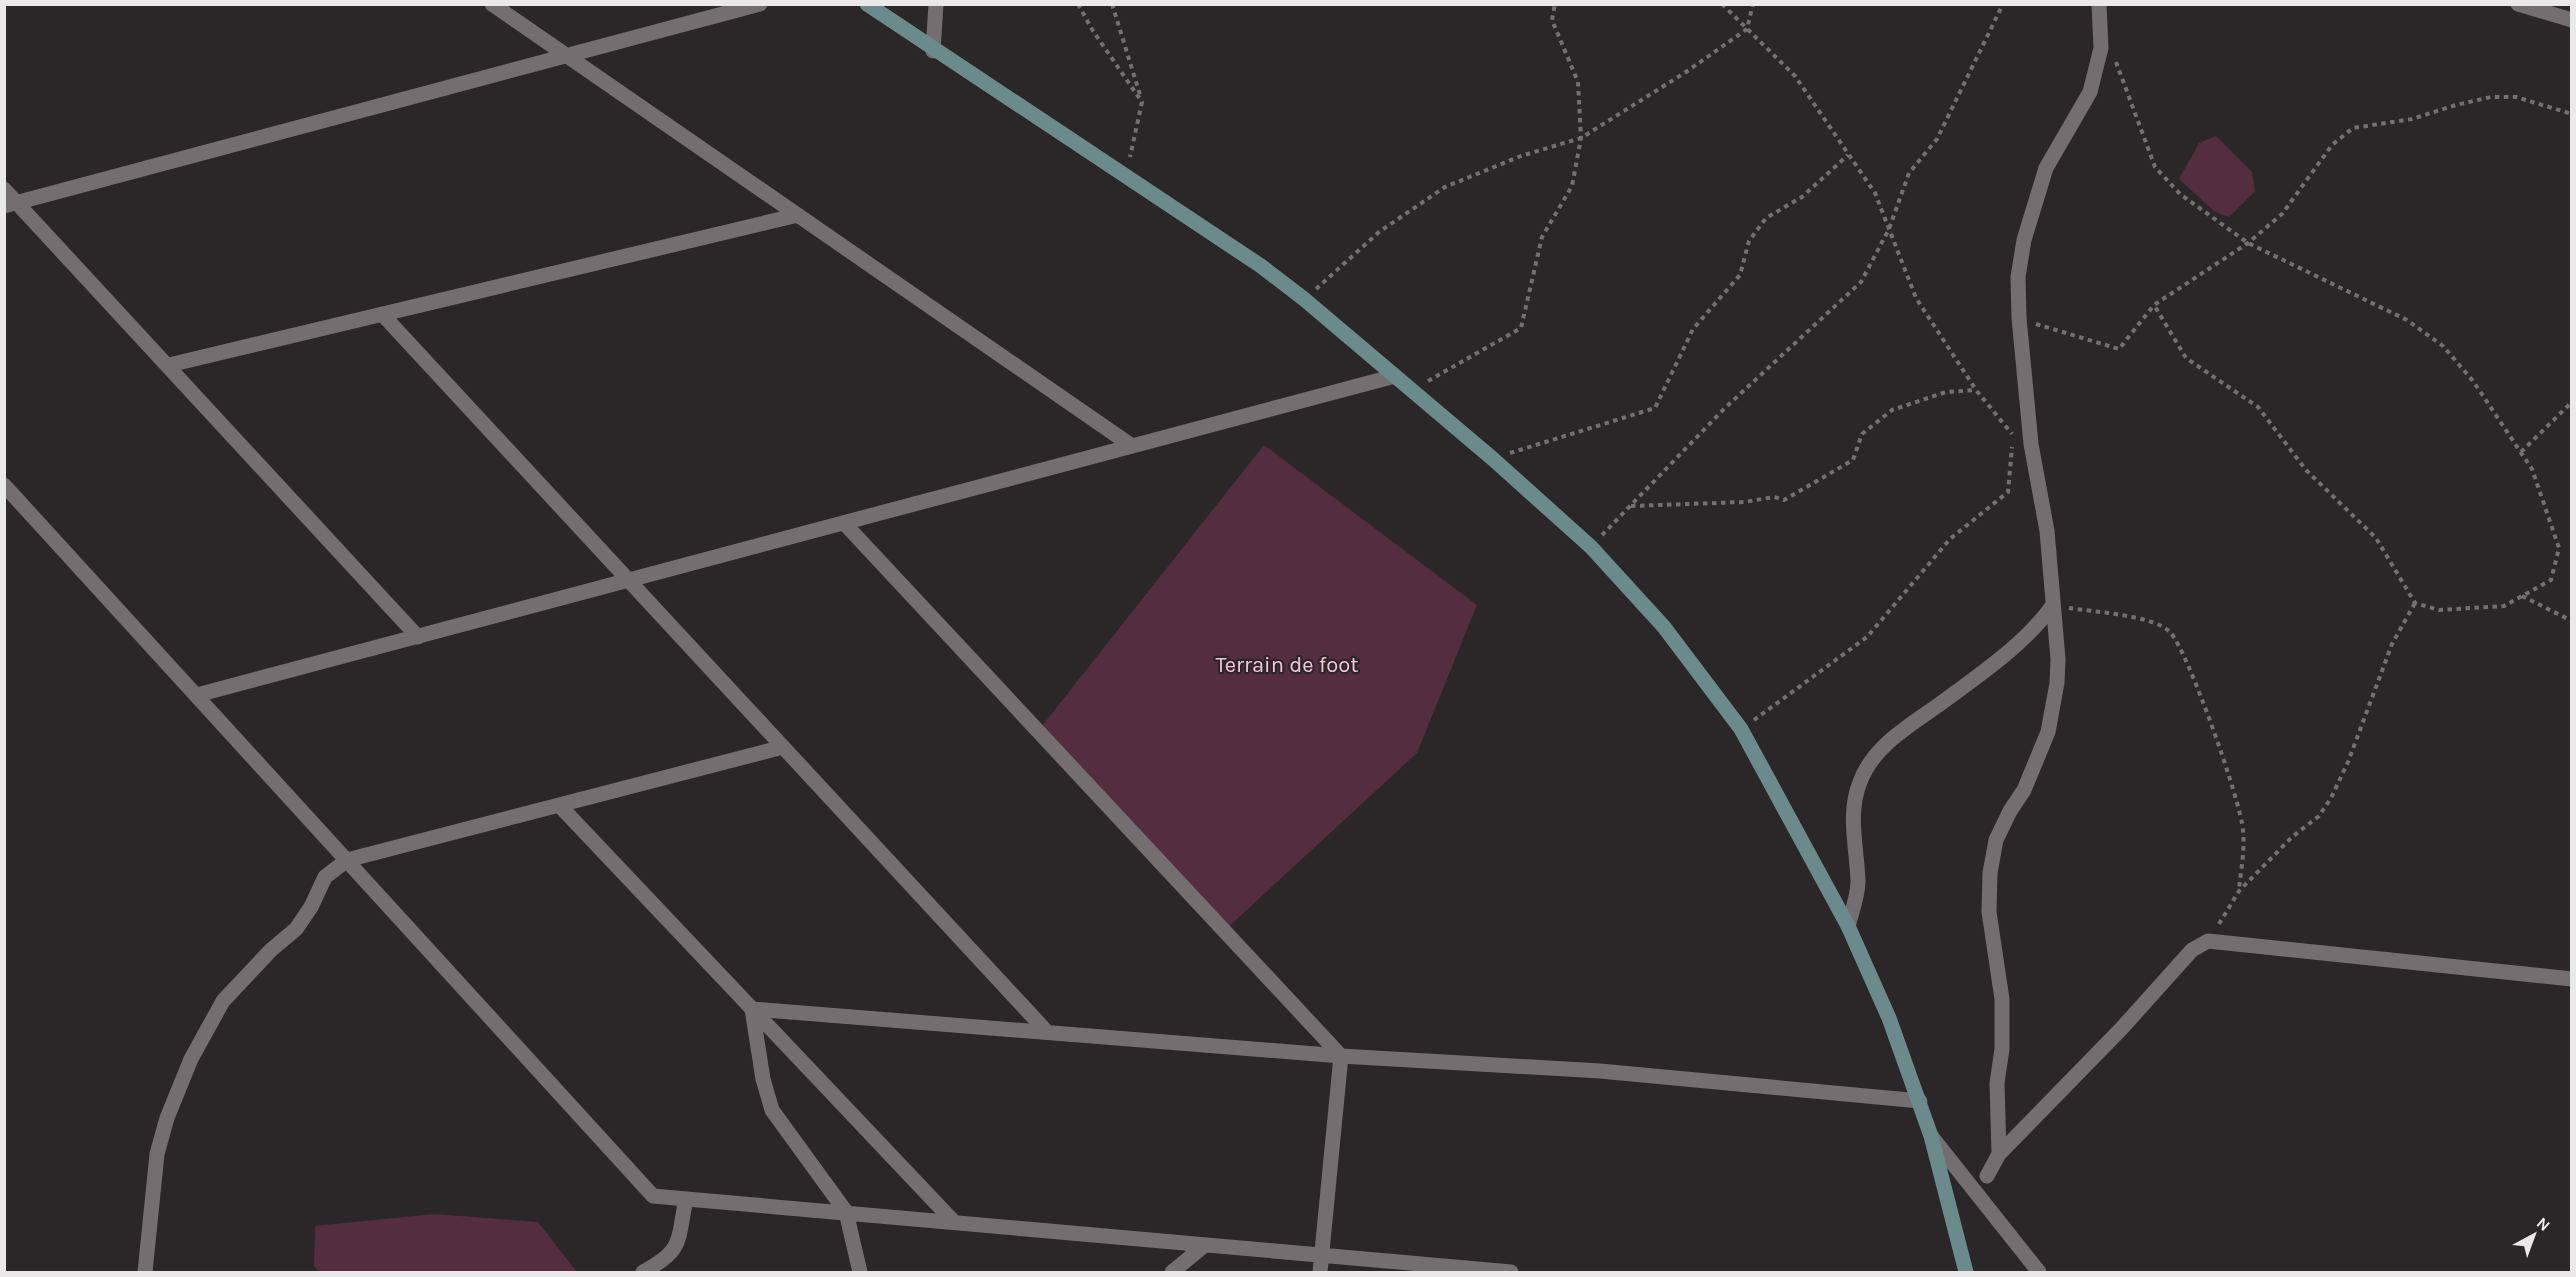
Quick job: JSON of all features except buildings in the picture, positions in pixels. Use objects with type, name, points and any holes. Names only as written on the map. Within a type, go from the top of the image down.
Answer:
[{"type":"main road","points":[[867,4],[933,51],[1261,266],[1304,299],[1492,459],[1591,547],[1664,627],[1741,729],[1848,926],[1884,1007],[1920,1101],[1966,1272]]},
{"type":"street","points":[[492,4],[1132,446]]},
{"type":"street","points":[[11,204],[760,4]]},
{"type":"street","points":[[933,51],[936,4]]},
{"type":"street","points":[[1999,1154],[1997,1083],[2002,1049],[2002,999],[1989,912],[1990,873],[1996,840],[2037,762],[2054,708],[2058,659],[2043,497],[2031,444],[2019,318],[2018,277],[2024,240],[2046,168],[2090,92],[2101,48],[2099,4]]},
{"type":"street","points":[[2518,4],[2571,20]]},
{"type":"street","points":[[4,189],[11,204],[169,365],[418,637]]},
{"type":"street","points":[[169,365],[798,215]]},
{"type":"street","points":[[382,314],[1047,1032]]},
{"type":"street","points":[[196,696],[1395,376]]},
{"type":"street","points":[[4,485],[653,1196],[1512,1272]]},
{"type":"street","points":[[844,523],[1341,1056],[1320,1272]]},
{"type":"street","points":[[1848,926],[1858,881],[1853,824],[1856,797],[1867,767],[1887,742],[2040,623],[2053,605]]},
{"type":"street","points":[[145,1272],[157,1155],[167,1118],[191,1059],[223,1001],[271,950],[296,929],[311,907],[325,877],[346,860],[783,747]]},
{"type":"street","points":[[559,805],[953,1221]]},
{"type":"street","points":[[1987,1176],[1999,1154],[2122,1028],[2192,950],[2208,941],[2571,979]]},
{"type":"street","points":[[752,1009],[1341,1056],[1600,1071],[1920,1101]]},
{"type":"street","points":[[752,1009],[763,1079],[772,1110],[846,1212],[860,1272]]},
{"type":"street","points":[[1931,1136],[2039,1272]]},
{"type":"street","points":[[643,1272],[667,1259],[676,1248],[686,1199]]},
{"type":"street","points":[[1172,1272],[1205,1245]]},
{"type":"path","points":[[1078,4],[1093,31],[1142,102]]},
{"type":"path","points":[[1112,4],[1142,102],[1126,176]]},
{"type":"path","points":[[1412,390],[1521,328],[1542,237],[1572,186],[1581,138],[1578,82],[1552,20],[1556,4]]},
{"type":"path","points":[[1722,4],[1795,76],[1875,193],[1916,298],[1976,390],[2013,435],[2031,444]]},
{"type":"path","points":[[1304,299],[1379,232],[1445,188],[1521,156],[1581,138],[1686,72],[1747,29],[1753,4]]},
{"type":"path","points":[[1591,547],[1725,408],[1861,282],[1889,229],[1909,173],[1937,139],[2004,4]]},
{"type":"path","points":[[2113,56],[2155,167],[2180,194],[2248,243],[2408,320],[2443,346],[2473,381],[2532,469],[2559,548],[2551,580],[2504,606],[2439,610],[2415,603],[2376,538],[2306,470],[2258,407],[2186,358],[2154,305]]},
{"type":"path","points":[[2019,318],[2119,349],[2154,305],[2248,243],[2282,214],[2332,145],[2353,128],[2412,119],[2456,105],[2491,98],[2516,97],[2571,114]]},
{"type":"path","points":[[1492,459],[1655,408],[1693,329],[1740,275],[1749,241],[1766,218],[1802,197],[1848,154]]},
{"type":"path","points":[[1630,506],[1744,502],[1774,497],[1784,500],[1853,460],[1863,434],[1892,410],[1946,392],[1976,390]]},
{"type":"path","points":[[2521,452],[2571,402]]},
{"type":"path","points":[[1741,729],[1789,697],[1867,637],[1950,539],[2008,492],[2013,435]]},
{"type":"path","points":[[2522,596],[2571,621]]},
{"type":"path","points":[[2208,941],[2239,891],[2292,837],[2319,816],[2331,798],[2348,762],[2392,644],[2415,603]]},
{"type":"path","points":[[2053,605],[2157,623],[2171,633],[2195,680],[2237,803],[2243,830],[2239,891]]},
{"type":"green space","points":[[2216,136],[2252,172],[2255,191],[2229,217],[2215,212],[2179,179],[2199,143]]},
{"type":"green space","name":"Terrain de foot","points":[[1264,445],[1477,605],[1417,753],[1224,931],[1038,731]]},
{"type":"green space","points":[[434,1214],[538,1222],[577,1272],[319,1272],[314,1266],[315,1226]]}]
